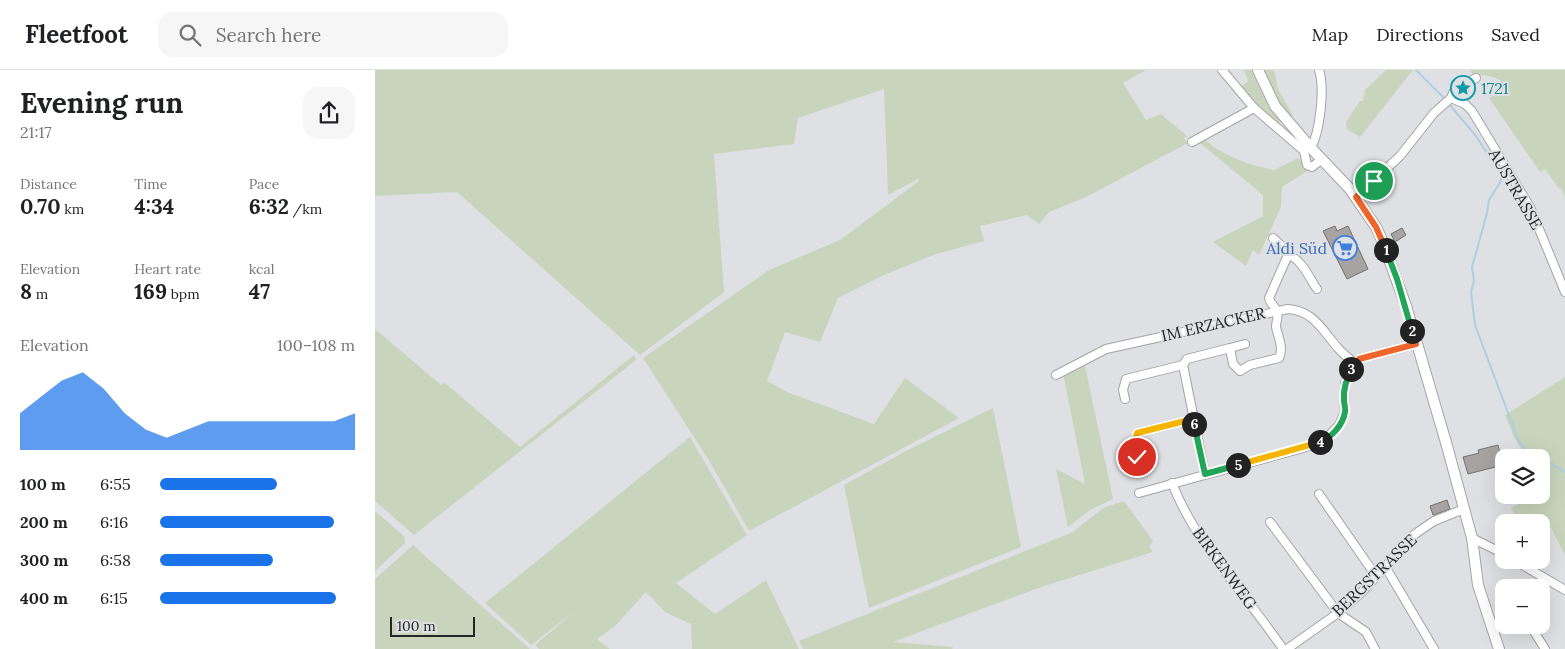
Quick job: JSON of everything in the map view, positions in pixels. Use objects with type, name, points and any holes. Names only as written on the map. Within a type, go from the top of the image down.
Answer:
[{"type":"main road","points":[[1259,70],[1275,106],[1356,197],[1382,240],[1397,279],[1464,509],[1472,538],[1478,585],[1499,649]]},
{"type":"street","points":[[1222,70],[1254,108],[1304,151],[1307,165],[1312,167],[1322,159]]},
{"type":"street","points":[[1311,148],[1317,135],[1322,88],[1319,70]]},
{"type":"street","points":[[1356,197],[1400,156],[1454,91],[1476,78]]},
{"type":"street","name":"AUSTRASSE","points":[[1448,100],[1465,104],[1472,112],[1530,208],[1565,292]]},
{"type":"street","points":[[1192,142],[1254,108]]},
{"type":"street","points":[[1229,348],[1233,364],[1240,371],[1250,365],[1279,358],[1281,350],[1276,324],[1277,310],[1270,304],[1269,298],[1288,255],[1286,250],[1273,238]]},
{"type":"street","points":[[1288,255],[1294,256],[1317,289]]},
{"type":"street","name":"IM ERZACKER","points":[[1056,374],[1106,349],[1277,310],[1297,310],[1315,319],[1339,350],[1355,364]]},
{"type":"street","points":[[1125,399],[1123,390],[1126,379],[1183,365],[1187,359],[1245,344]]},
{"type":"street","points":[[1139,493],[1326,439],[1339,426],[1345,412],[1343,398],[1345,383],[1359,359],[1416,344]]},
{"type":"street","points":[[1183,365],[1205,474]]},
{"type":"street","points":[[1137,457],[1134,444],[1137,433],[1193,419]]},
{"type":"street","name":"BIRKENWEG","points":[[1172,483],[1180,504],[1202,539],[1262,617],[1283,649]]},
{"type":"street","points":[[1319,494],[1376,576]]},
{"type":"street","name":"BERGSTRASSE","points":[[1287,649],[1338,613],[1361,593],[1415,534],[1434,521],[1464,509]]},
{"type":"street","points":[[1269,522],[1338,613],[1366,632],[1375,649]]},
{"type":"street","points":[[1472,538],[1495,550]]},
{"type":"street","points":[[1385,566],[1434,649]]},
{"type":"street","points":[[1529,569],[1565,590]]},
{"type":"street","points":[[1536,634],[1545,649]]},
{"type":"green space","points":[[375,70],[1146,70],[1123,83],[1146,120],[1161,114],[1188,137],[1183,137],[1188,143],[1088,196],[1049,212],[1039,224],[1027,215],[980,226],[984,241],[936,254],[884,275],[838,298],[820,342],[785,332],[767,381],[787,392],[874,424],[905,378],[959,418],[749,531],[710,462],[643,358],[769,270],[840,240],[919,181],[918,179],[888,195],[884,89],[798,118],[794,144],[714,154],[724,292],[640,355],[457,192],[375,196]]},
{"type":"green space","points":[[1244,70],[1274,70],[1278,89],[1293,115],[1278,123],[1255,103],[1241,87],[1248,81]]},
{"type":"green space","points":[[1386,70],[1413,70],[1360,137],[1347,129],[1346,122],[1360,101],[1363,101],[1365,90]]},
{"type":"green space","points":[[1471,70],[1565,70],[1565,197],[1561,188],[1559,189],[1545,169],[1540,172],[1489,98],[1506,85],[1490,76],[1473,77]]},
{"type":"green space","points":[[1205,140],[1228,155],[1255,165],[1274,170],[1298,158],[1309,170],[1282,187],[1281,207],[1259,255],[1253,250],[1246,266],[1213,242],[1263,216],[1263,195],[1200,143]]},
{"type":"green space","points":[[375,329],[441,385],[445,383],[520,447],[634,355],[636,360],[414,535],[375,501]]},
{"type":"green space","points":[[1084,361],[1113,499],[1090,510],[1068,527],[1056,469],[1085,484],[1063,373]]},
{"type":"green space","points":[[1565,377],[1565,555],[1550,528],[1550,514],[1514,514],[1511,508],[1518,504],[1550,504],[1550,449],[1522,449],[1514,437],[1505,415]]},
{"type":"green space","points":[[993,408],[1021,547],[869,608],[844,485],[908,450]]},
{"type":"green space","points":[[690,437],[747,535],[676,583],[715,614],[766,580],[799,649],[692,649],[691,624],[665,612],[646,592],[615,626],[597,639],[610,649],[539,649],[535,645],[574,612],[531,645],[485,603]]},
{"type":"green space","points":[[1124,501],[1153,541],[1149,547],[1153,552],[1041,587],[893,642],[953,647],[952,649],[803,649],[799,641],[1073,532],[1103,508]]},
{"type":"green space","points":[[375,511],[404,536],[405,543],[375,571]]},
{"type":"green space","points":[[413,545],[530,649],[375,649],[375,579]]},
{"type":"building","name":"Aldi Süd","points":[[1335,226],[1337,231],[1348,226],[1368,269],[1347,279],[1323,231]]},
{"type":"building","points":[[1402,228],[1406,235],[1395,242],[1391,234]]},
{"type":"building","points":[[1498,445],[1499,449],[1495,449],[1495,467],[1468,474],[1463,457],[1479,453],[1478,450]]},
{"type":"building","points":[[1447,500],[1450,509],[1433,515],[1430,506]]},
{"type":"waterway","points":[[1416,70],[1446,100]]},
{"type":"waterway","points":[[1449,104],[1476,136],[1501,175],[1501,181],[1489,200],[1472,267],[1474,281],[1471,292],[1475,325],[1519,442],[1525,449]]},
{"type":"waterway","points":[[1550,463],[1565,472]]},
{"type":"place","name":"1721","points":[[1463,88]]},
{"type":"place","name":"Aldi Süd","points":[[1345,248]]},
{"type":"route","points":[[1137,457],[1134,444],[1137,433],[1193,419],[1205,474],[1303,448],[1326,439],[1339,426],[1345,412],[1343,398],[1345,383],[1359,359],[1416,344],[1406,306],[1382,240],[1376,227],[1356,197],[1374,181]]}]
